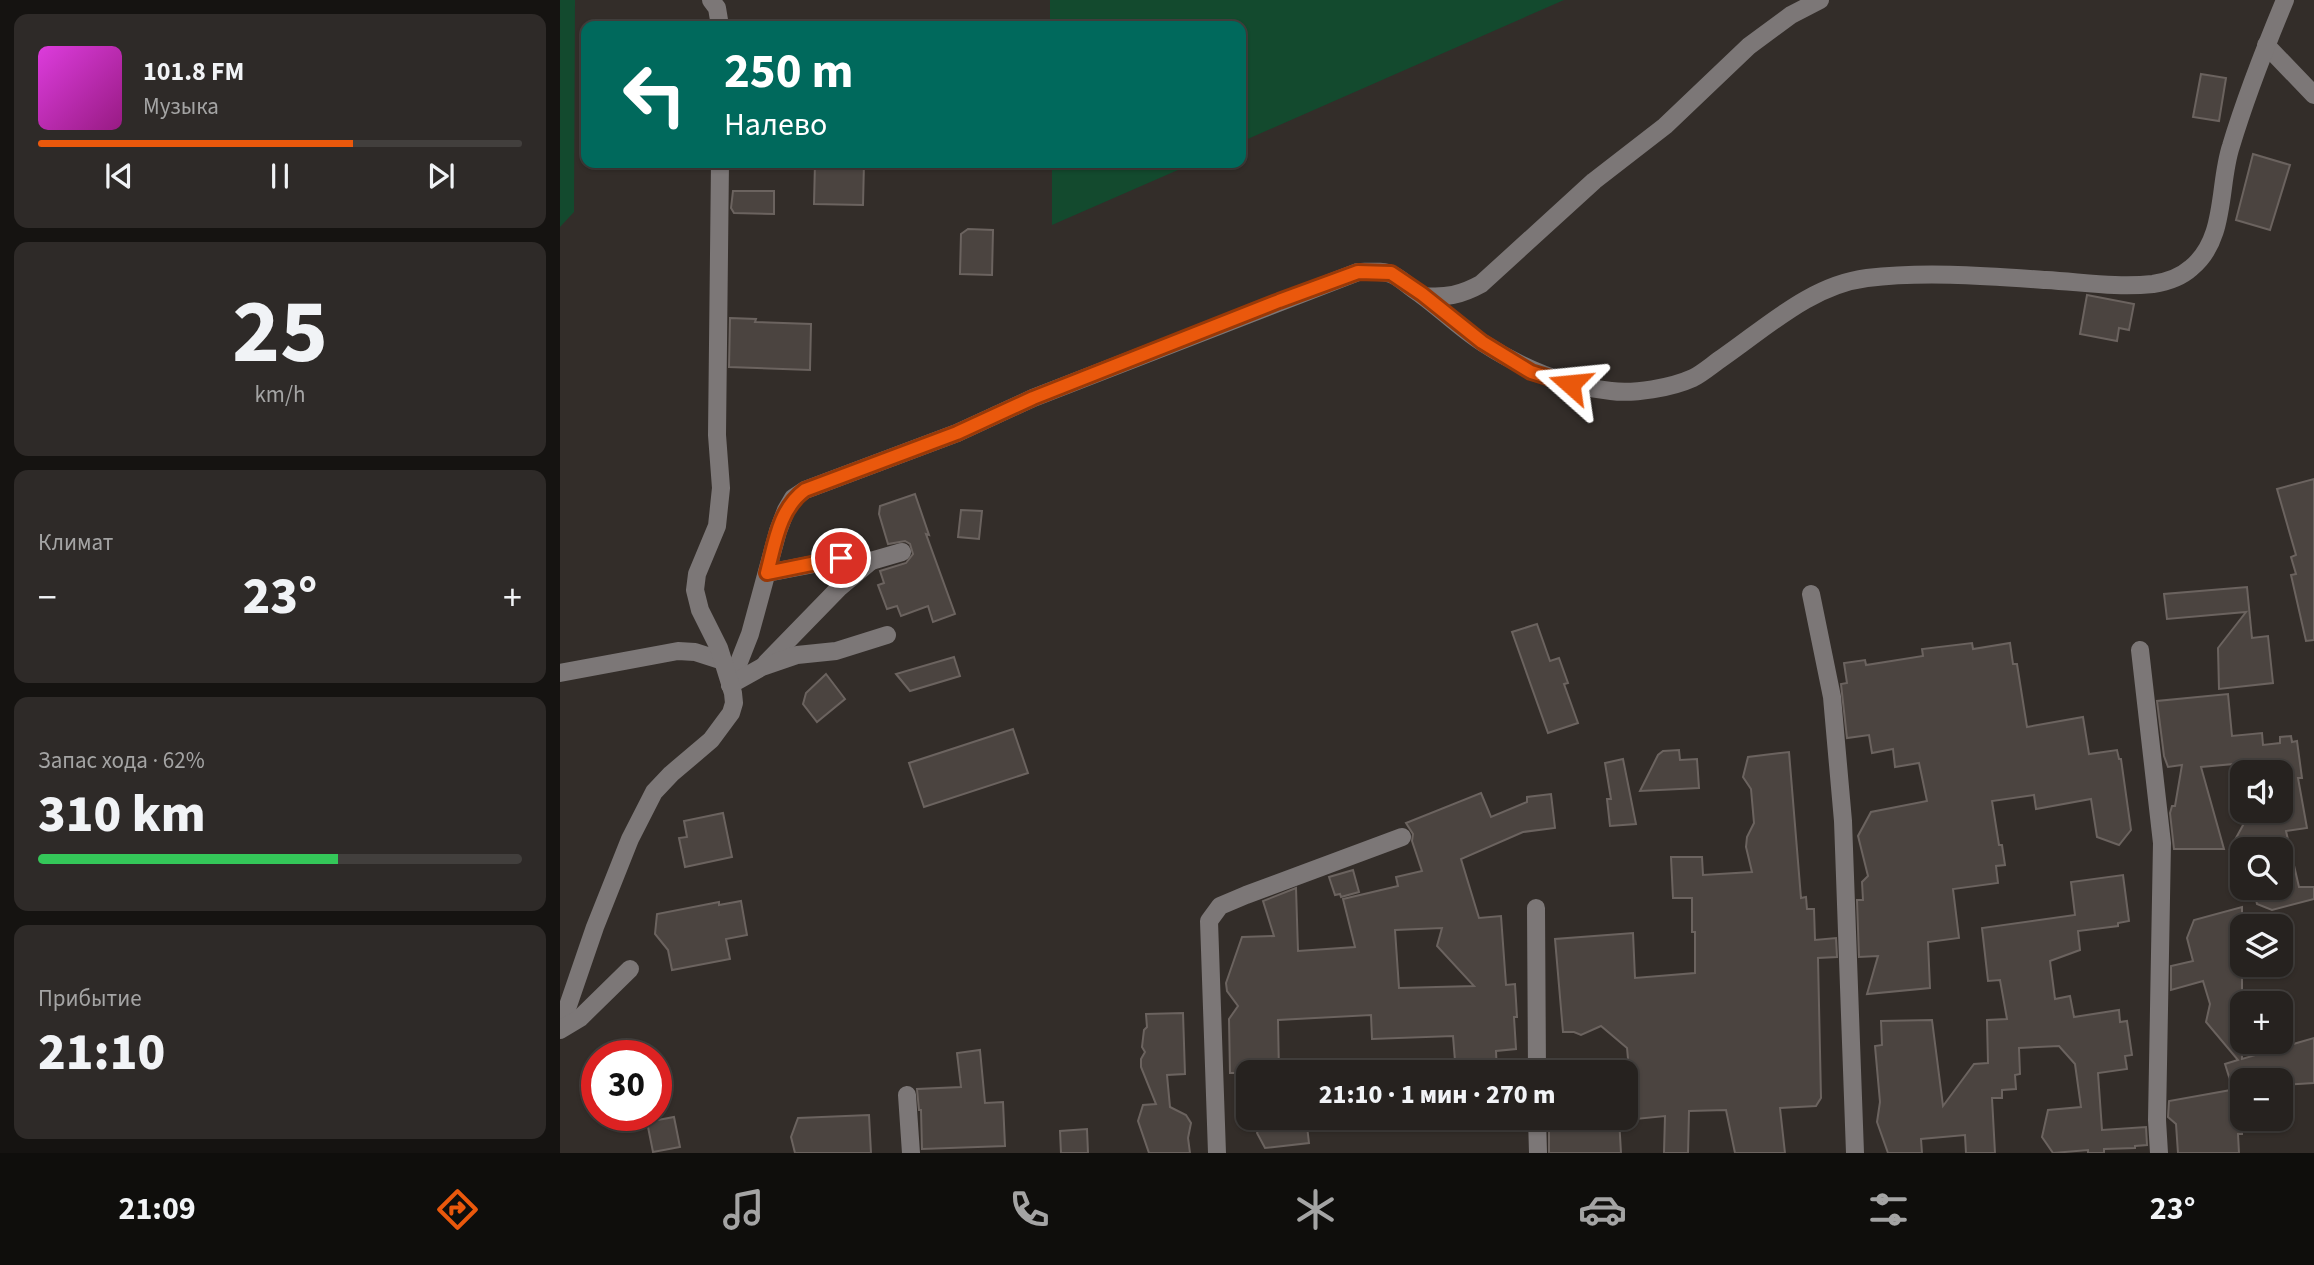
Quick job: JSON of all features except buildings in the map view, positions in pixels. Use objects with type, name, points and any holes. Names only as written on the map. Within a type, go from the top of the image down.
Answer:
[{"type":"street","points":[[710,0],[717,8],[719,21]]},
{"type":"street","points":[[1423,296],[1451,297],[1481,284],[1594,181],[1665,126],[1749,46],[1791,15],[1819,0]]},
{"type":"street","points":[[730,685],[750,634],[786,510],[793,498],[805,490],[957,433],[1033,398],[1358,272],[1391,273],[1482,342],[1531,372],[1570,384],[1613,392],[1652,390],[1692,378],[1806,300],[1828,287],[1853,280],[1883,276],[1938,275],[2116,285],[2155,284],[2169,280],[2189,271],[2199,261],[2212,239],[2229,149],[2285,0]]},
{"type":"street","points":[[2266,45],[2314,95]]},
{"type":"street","points":[[560,1030],[595,926],[630,839],[654,792],[711,740],[731,713],[734,703],[719,648],[700,610],[695,590],[697,573],[718,526],[721,488],[717,435],[720,168]]},
{"type":"street","points":[[767,573],[841,558],[872,561],[902,552]]},
{"type":"street","points":[[762,667],[840,587],[872,561]]},
{"type":"street","points":[[1811,594],[1832,697],[1843,821],[1855,1153]]},
{"type":"street","points":[[730,685],[762,667],[797,654],[836,651],[887,635]]},
{"type":"street","points":[[2140,650],[2162,843],[2157,1120],[2160,1153]]},
{"type":"street","points":[[560,673],[678,651],[695,652],[723,661]]},
{"type":"street","points":[[1217,1153],[1209,922],[1220,906],[1402,838]]},
{"type":"street","points":[[1536,908],[1537,1060]]},
{"type":"street","points":[[560,1030],[580,1018],[630,969]]},
{"type":"street","points":[[907,1095],[911,1153]]},
{"type":"street","points":[[1537,1130],[1538,1153]]},
{"type":"green space","points":[[560,0],[575,0],[574,212],[560,227]]},
{"type":"green space","points":[[1050,0],[1564,0],[1246,140],[1246,21],[1050,21]]},
{"type":"green space","points":[[1052,168],[1183,168],[1052,225]]},
{"type":"route","points":[[841,558],[767,573],[786,510],[793,498],[805,490],[957,433],[1033,398],[1358,272],[1391,273],[1482,342],[1531,372],[1570,384]]}]
